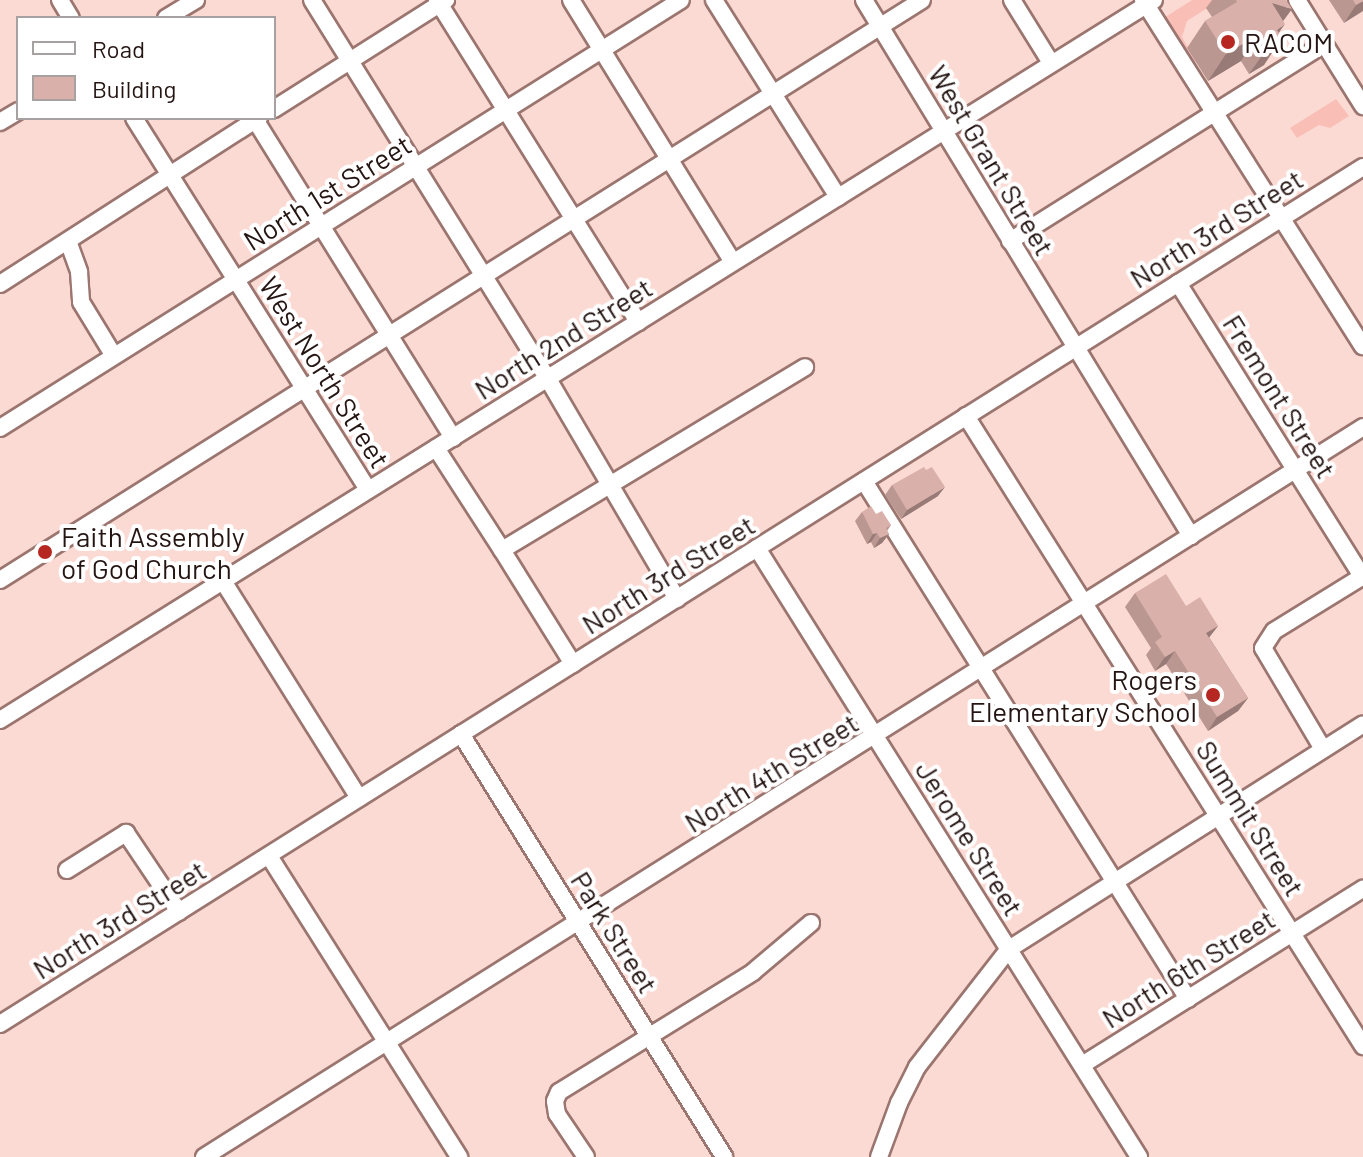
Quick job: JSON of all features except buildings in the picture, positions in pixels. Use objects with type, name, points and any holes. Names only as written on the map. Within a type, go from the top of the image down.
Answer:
[{"type":"street","points":[[312,0],[548,379],[677,599]]},
{"type":"street","points":[[571,0],[733,262]]},
{"type":"street","points":[[714,0],[838,197]]},
{"type":"street","name":"West Grant Street","points":[[864,0],[1191,536]]},
{"type":"street","points":[[0,580],[922,0]]},
{"type":"street","points":[[1012,0],[1051,63]]},
{"type":"street","points":[[1297,0],[1363,106]]},
{"type":"street","points":[[276,108],[441,1],[638,322]]},
{"type":"street","name":"North 1st Street","points":[[0,428],[416,168],[673,2]]},
{"type":"street","points":[[1148,2],[1363,346]]},
{"type":"street","name":"North 2nd Street","points":[[0,720],[1148,2]]},
{"type":"street","points":[[171,16],[191,8]]},
{"type":"street","points":[[1010,241],[1324,44]]},
{"type":"street","name":"West North Street","points":[[135,120],[368,490]]},
{"type":"street","points":[[0,284],[254,120]]},
{"type":"street","points":[[257,120],[453,438]]},
{"type":"street","name":"North 3rd Street","points":[[0,1024],[1363,167]]},
{"type":"street","points":[[68,241],[79,272],[81,302],[114,356]]},
{"type":"street","name":"Fremont Street","points":[[1178,283],[1363,577]]},
{"type":"street","points":[[502,550],[805,367]]},
{"type":"street","name":"Summit Street","points":[[966,416],[1363,1046]]},
{"type":"street","name":"North 4th Street","points":[[210,1155],[1363,427]]},
{"type":"street","points":[[436,448],[573,664]]},
{"type":"street","points":[[864,481],[1188,999]]},
{"type":"street","name":"Jerome Street","points":[[757,548],[1139,1157]]},
{"type":"street","points":[[1323,749],[1265,657],[1263,648],[1274,631],[1363,577]]},
{"type":"street","points":[[223,581],[359,798]]},
{"type":"street","points":[[879,1157],[917,1067],[1009,949],[1363,724]]},
{"type":"street","name":"Park Street","points":[[461,734],[724,1157]]},
{"type":"street","points":[[67,870],[126,833],[179,912]]},
{"type":"street","points":[[269,856],[459,1157]]},
{"type":"street","name":"North 6th Street","points":[[1082,1065],[1363,889]]},
{"type":"street","points":[[586,1157],[557,1114],[555,1101],[559,1092],[753,972],[760,962],[811,923]]},
{"type":"shaded area","points":[[1192,0],[1220,0],[1187,21],[1182,37],[1196,62],[1189,67],[1159,21]]},
{"type":"shaded area","points":[[1336,99],[1349,116],[1330,128],[1319,125],[1297,138],[1290,128]]},
{"type":"place","name":"RACOM","points":[[1228,42]]},
{"type":"place","name":"Faith Assembly of God Church","points":[[45,552]]},
{"type":"place","name":"Rogers Elementary School","points":[[1213,695]]}]
